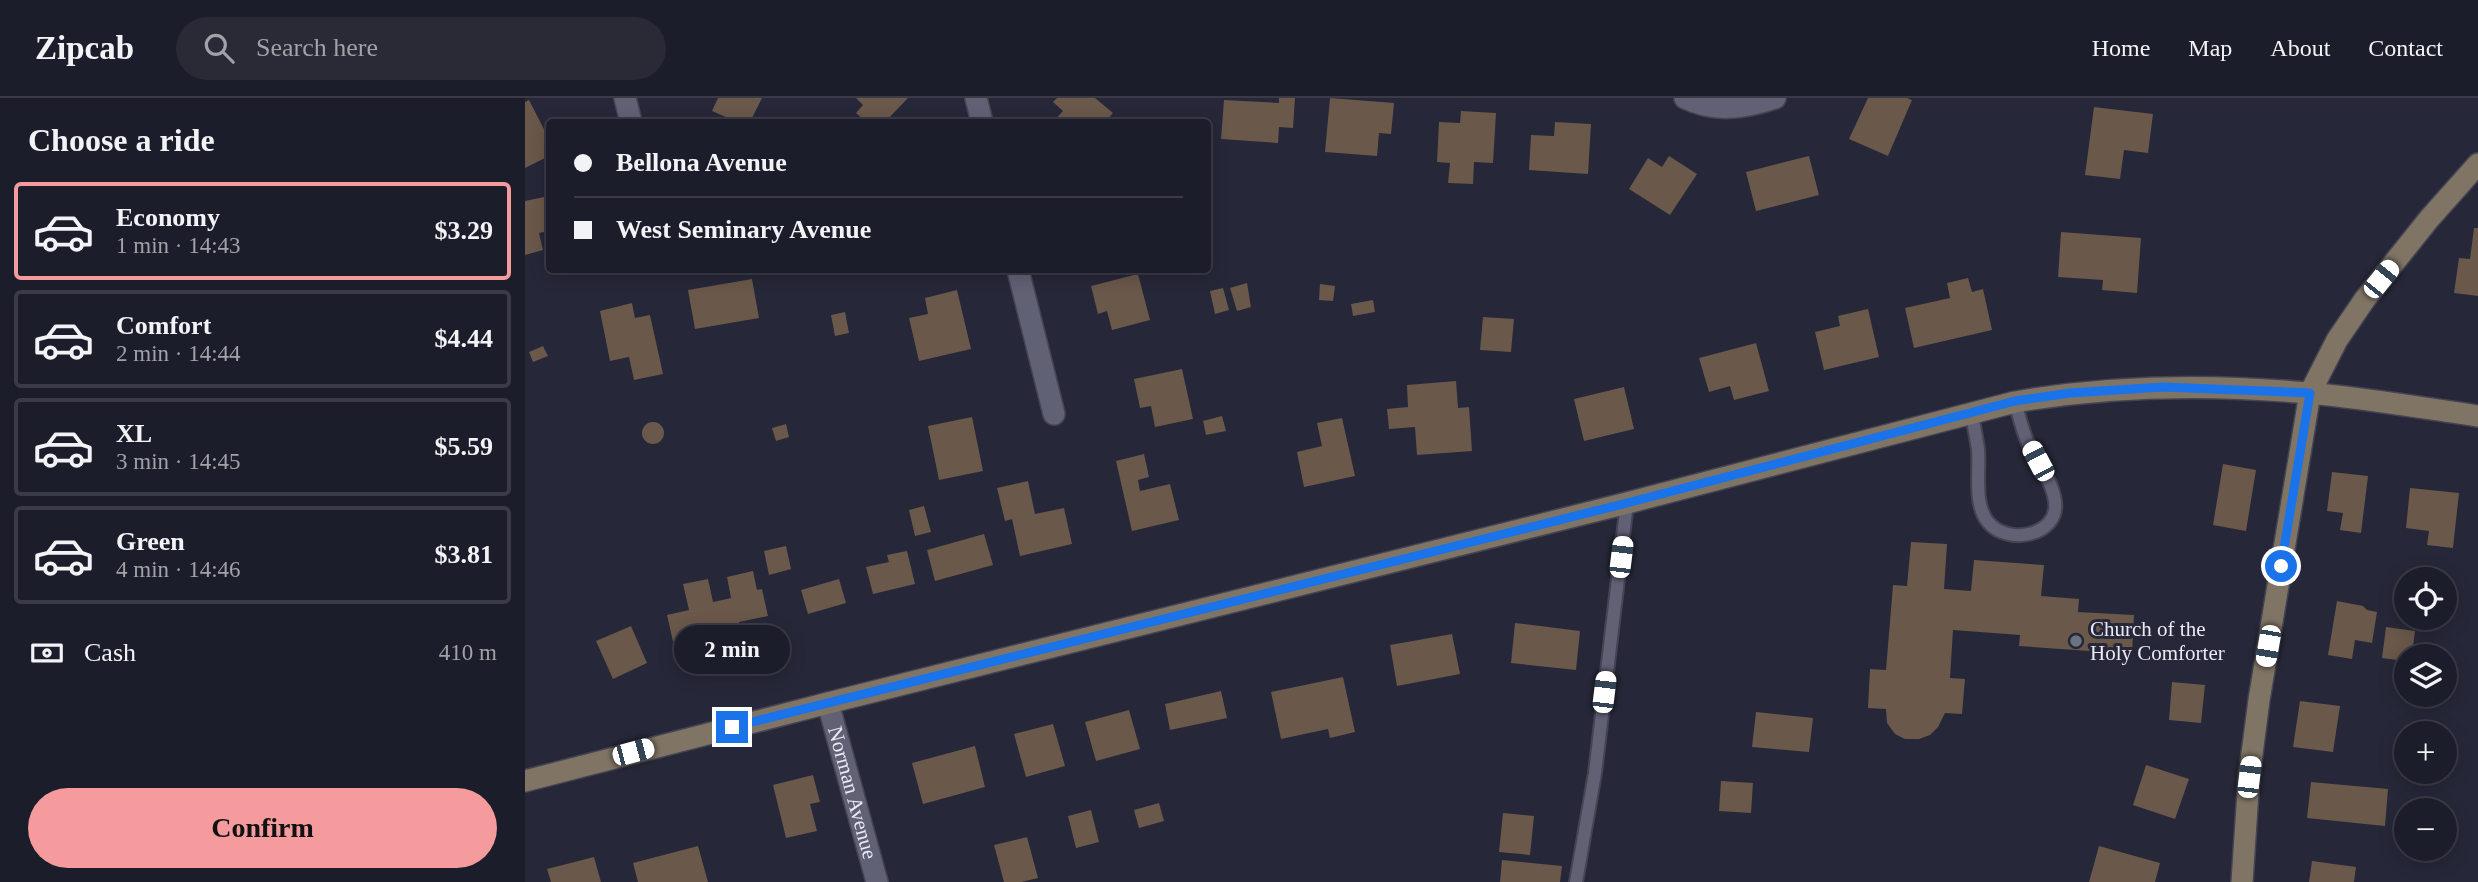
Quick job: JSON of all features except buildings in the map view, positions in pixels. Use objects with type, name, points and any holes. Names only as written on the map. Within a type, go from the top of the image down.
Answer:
[{"type":"main road","points":[[2242,882],[2249,777],[2259,700],[2310,393],[2337,340],[2365,299],[2429,219],[2478,164]]},
{"type":"main road","points":[[525,781],[1627,503],[2015,401],[2070,393],[2163,387],[2310,393],[2478,416]]},
{"type":"street","points":[[625,98],[630,119]]},
{"type":"street","points":[[976,98],[981,119]]},
{"type":"street","points":[[1685,98],[1720,109],[1748,107],[1775,98]]},
{"type":"street","points":[[1019,273],[1054,414]]},
{"type":"street","name":"Norman Avenue","points":[[828,703],[877,882]]},
{"type":"lane","points":[[1972,412],[1980,506],[1989,523],[2005,534],[2027,536],[2043,529],[2055,515],[2055,502],[2049,482],[2026,439],[2015,401]]},
{"type":"lane","points":[[1576,882],[1595,773],[1627,503]]},
{"type":"place","name":"Church of the Holy Comforter","points":[[2076,641]]},
{"type":"route","points":[[732,727],[1627,503],[2015,401],[2070,393],[2163,387],[2310,393],[2281,566]]}]
